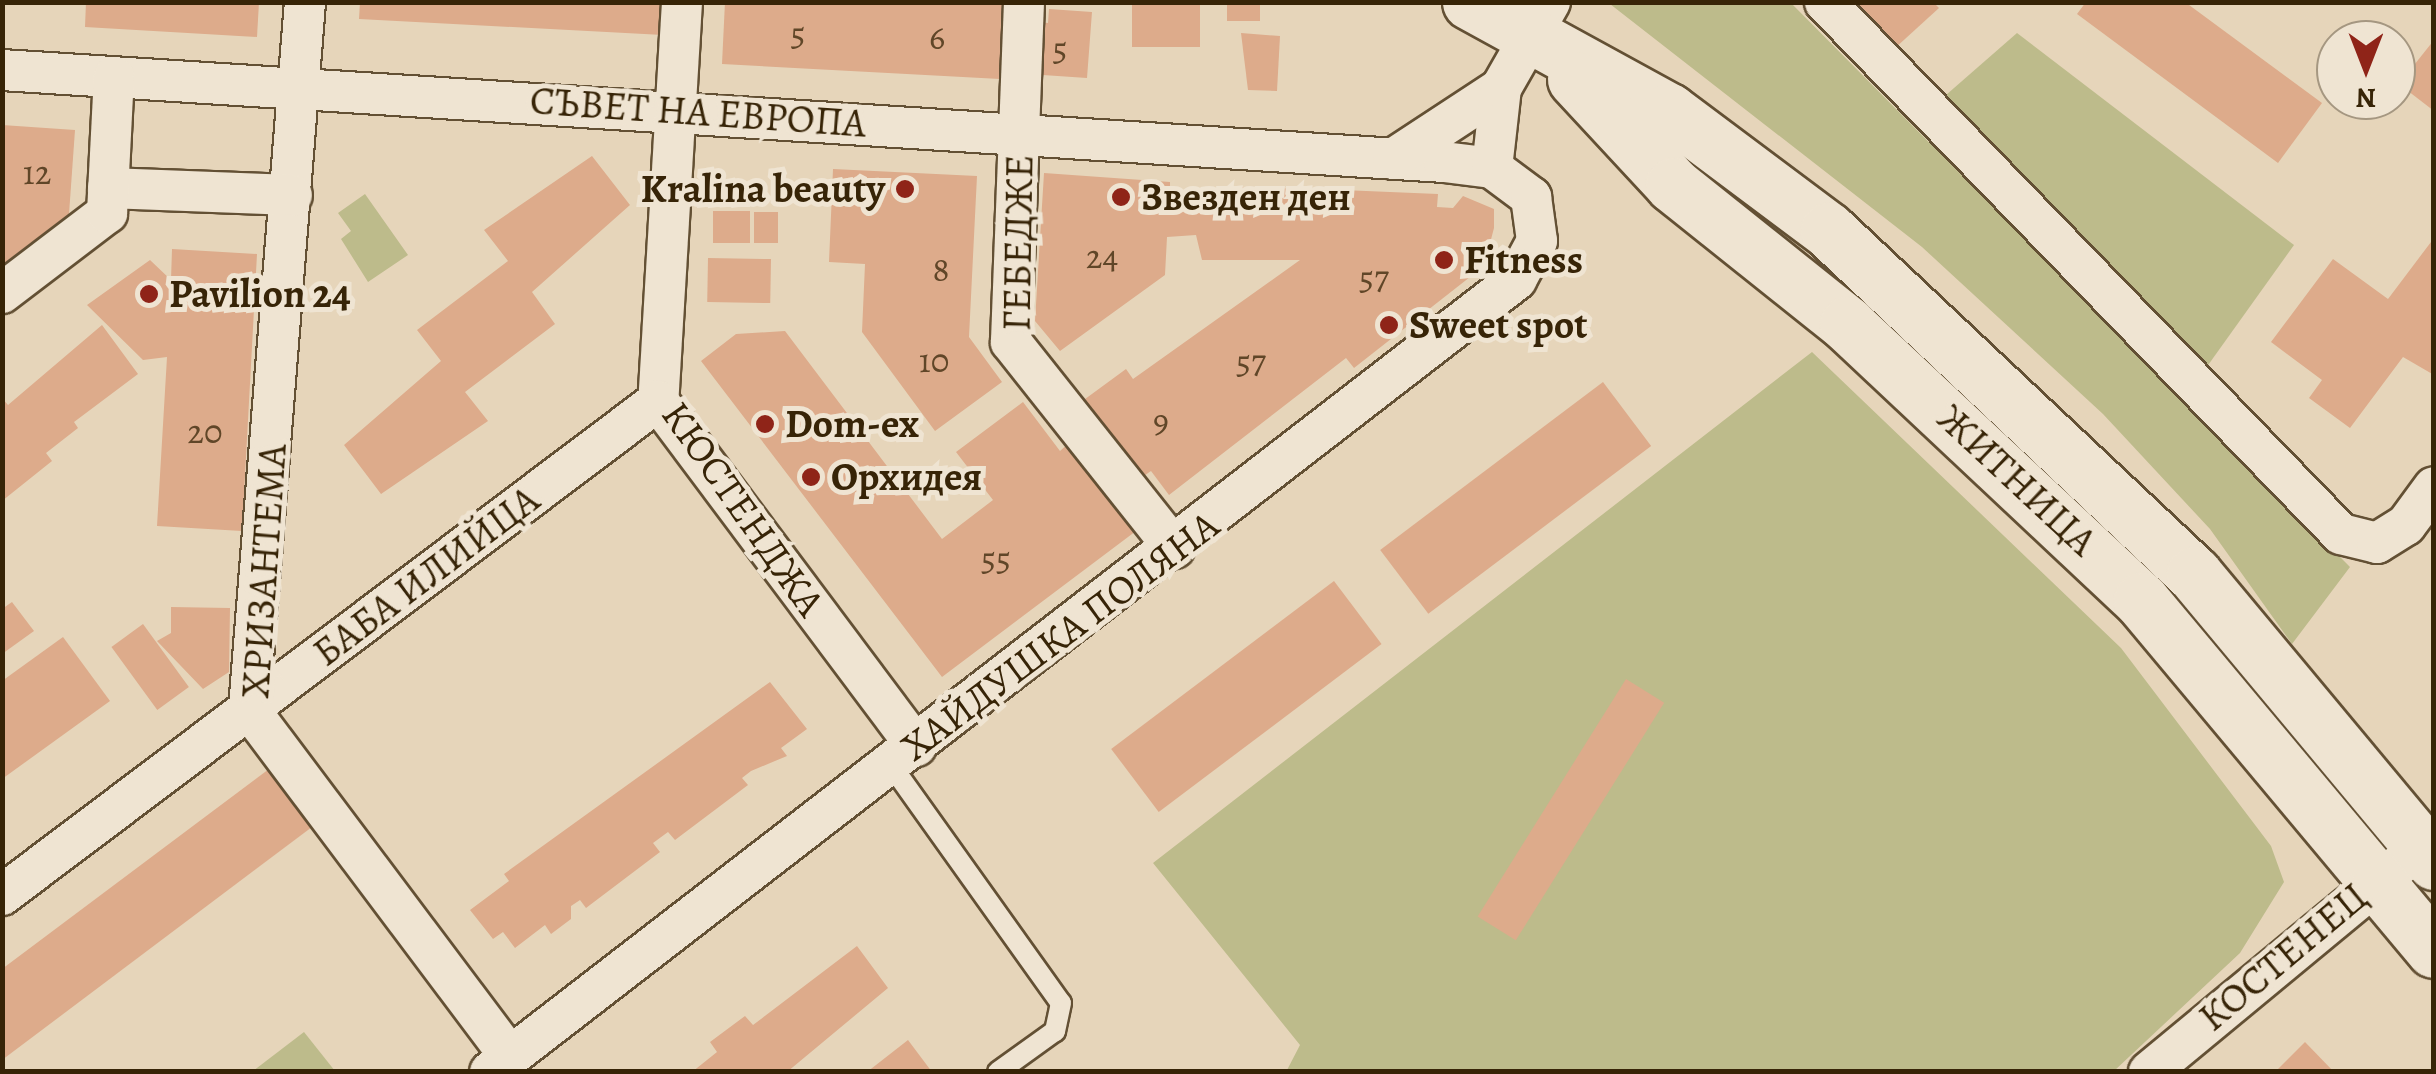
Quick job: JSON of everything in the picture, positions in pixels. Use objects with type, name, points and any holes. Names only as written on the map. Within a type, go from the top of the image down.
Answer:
[{"type":"street","name":"ХРИЗАНТЕМА","points":[[304,2],[249,710],[500,1064]]},
{"type":"street","name":"КЮСТЕНДЖА","points":[[682,2],[658,401],[903,756]]},
{"type":"street","name":"ГЕБЕДЖЕ","points":[[1024,2],[1011,342],[1174,548]]},
{"type":"street","name":"ЖИТНИЦА","points":[[1470,2],[1543,32],[1669,111],[1828,230],[2072,450],[2194,574],[2427,855]]},
{"type":"street","points":[[1824,2],[2341,534],[2377,543],[2406,524],[2434,487]]},
{"type":"street","name":"ЖИТНИЦА","points":[[1543,32],[1673,185],[1847,324],[2142,600],[2373,882],[2434,950]]},
{"type":"street","points":[[1393,159],[1501,88],[1543,32]]},
{"type":"street","name":"СЪВЕТ НА ЕВРОПА","points":[[2,70],[676,110],[1393,159]]},
{"type":"street","points":[[2,293],[107,213],[114,77]]},
{"type":"street","points":[[1393,159],[1492,168],[1501,88]]},
{"type":"street","name":"ХАЙДУШКА ПОЛЯНА","points":[[500,1064],[1174,548],[1516,280],[1537,218],[1531,197],[1492,168]]},
{"type":"street","points":[[108,188],[292,195]]},
{"type":"street","name":"БАБА ИЛИЙЦА","points":[[2,895],[658,401]]},
{"type":"street","name":"КОСТЕНЕЦ","points":[[2150,1072],[2373,882],[2427,855]]},
{"type":"lane","points":[[903,756],[1061,1003],[1055,1031],[998,1072]]},
{"type":"shaded area","points":[[1791,3],[2350,567],[2292,644],[2210,529],[2103,414],[1922,247],[1610,4]]},
{"type":"shaded area","points":[[2017,33],[2294,245],[2206,368],[1946,95]]},
{"type":"shaded area","points":[[365,194],[408,255],[368,282],[341,239],[351,231],[338,213]]},
{"type":"shaded area","points":[[1812,352],[2121,648],[2271,846],[2284,882],[2240,953],[2114,1071],[1286,1072],[1300,1045],[1153,863]]},
{"type":"shaded area","points":[[304,1032],[335,1071],[253,1071]]},
{"type":"building","points":[[86,2],[259,2],[257,37],[85,27]]},
{"type":"building","points":[[360,2],[665,2],[663,35],[359,19]]},
{"type":"building","points":[[725,2],[1004,2],[1000,79],[722,64]]},
{"type":"building","points":[[1227,2],[1260,2],[1260,21],[1227,21]]},
{"type":"building","points":[[1851,2],[1933,2],[1939,8],[1894,49]]},
{"type":"building","points":[[2086,2],[2185,2],[2316,99],[2316,111],[2278,163],[2077,14]]},
{"type":"building","points":[[1132,3],[1200,3],[1200,47],[1132,47]]},
{"type":"building","points":[[1049,9],[1092,12],[1087,78],[1028,74],[1032,21],[1048,23]]},
{"type":"building","points":[[1241,33],[1280,36],[1277,91],[1248,90]]},
{"type":"building","points":[[2434,40],[2434,111],[2416,97],[2416,63]]},
{"type":"building","points":[[2,125],[75,130],[69,214],[2,265]]},
{"type":"building","points":[[592,156],[630,205],[532,292],[555,324],[465,392],[488,421],[381,494],[344,445],[441,361],[417,330],[508,261],[484,230]]},
{"type":"building","points":[[833,169],[977,176],[969,337],[1002,382],[935,431],[862,332],[865,264],[829,262]]},
{"type":"building","points":[[1044,173],[1170,182],[1170,190],[1227,199],[1228,187],[1438,194],[1437,207],[1453,208],[1463,196],[1494,209],[1494,228],[1484,266],[1354,368],[1346,358],[1169,495],[1151,471],[1138,480],[1081,402],[1126,369],[1133,379],[1300,260],[1202,260],[1196,235],[1167,237],[1165,275],[1060,351],[1035,321]]},
{"type":"building","points":[[713,211],[750,211],[750,243],[713,243]]},
{"type":"building","points":[[754,212],[778,212],[778,243],[754,243]]},
{"type":"building","points":[[2434,238],[2434,375],[2403,357],[2350,428],[2309,398],[2322,380],[2271,342],[2333,259],[2388,299]]},
{"type":"building","points":[[172,249],[257,254],[242,531],[157,526],[167,357],[143,360],[87,305],[150,260],[171,280]]},
{"type":"building","points":[[708,258],[771,259],[770,303],[707,302]]},
{"type":"building","points":[[102,325],[138,374],[74,422],[78,428],[46,453],[52,461],[2,501],[2,398],[8,405]]},
{"type":"building","points":[[785,331],[942,539],[993,500],[956,452],[1023,402],[1060,451],[1069,443],[1136,531],[942,677],[701,361],[736,334]]},
{"type":"building","points":[[1603,382],[1651,446],[1428,614],[1380,550]]},
{"type":"building","points":[[1334,581],[1382,644],[1159,812],[1111,749]]},
{"type":"building","points":[[12,602],[34,631],[2,654],[2,609]]},
{"type":"building","points":[[171,607],[230,608],[229,672],[203,689],[157,641],[171,633]]},
{"type":"building","points":[[143,624],[189,687],[157,710],[111,647]]},
{"type":"building","points":[[63,637],[110,701],[2,779],[2,681]]},
{"type":"building","points":[[1626,679],[1664,703],[1516,940],[1478,916]]},
{"type":"building","points":[[770,682],[807,729],[781,748],[787,756],[751,771],[742,778],[748,785],[675,840],[668,832],[653,843],[660,852],[586,908],[580,900],[571,906],[571,919],[551,934],[545,925],[515,948],[503,932],[493,939],[470,910],[509,881],[504,874]]},
{"type":"building","points":[[273,766],[316,824],[2,1060],[2,969]]},
{"type":"building","points":[[857,946],[888,988],[787,1072],[692,1072],[717,1052],[710,1042],[745,1016],[753,1025]]},
{"type":"building","points":[[908,1040],[932,1072],[867,1072]]},
{"type":"building","points":[[2305,1042],[2334,1072],[2275,1072]]},
{"type":"place","name":"Kralina beauty","points":[[905,189]]},
{"type":"place","name":"Звезден ден","points":[[1121,197]]},
{"type":"place","name":"Fitness","points":[[1444,260]]},
{"type":"place","name":"Pavilion 24","points":[[149,294]]},
{"type":"place","name":"Sweet spot","points":[[1389,325]]},
{"type":"place","name":"Dom-ex","points":[[765,424]]},
{"type":"place","name":"Орхидея","points":[[811,477]]}]
